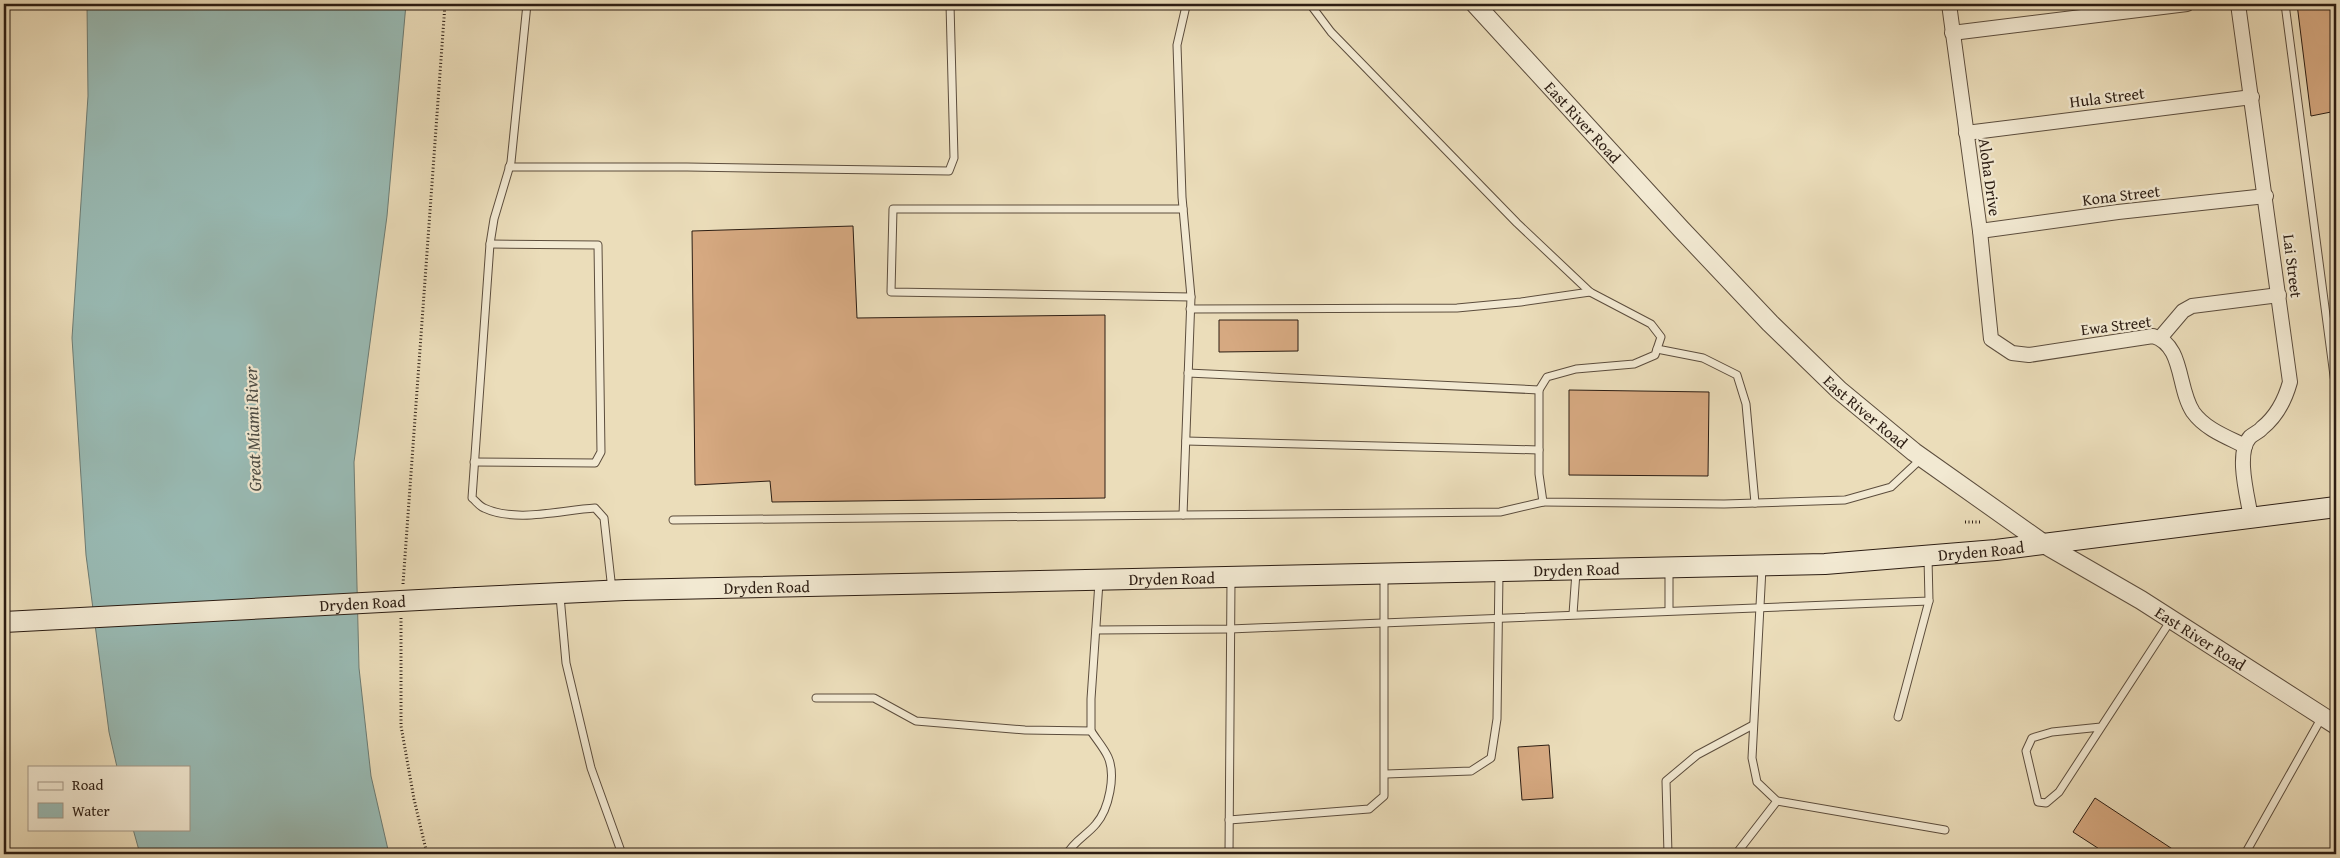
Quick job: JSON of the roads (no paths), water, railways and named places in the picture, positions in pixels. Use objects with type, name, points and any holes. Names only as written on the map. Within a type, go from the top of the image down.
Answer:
[{"type":"main road","name":"Dryden Road","points":[[4,622],[612,590],[1825,564],[2044,544],[2336,507]]},
{"type":"street","name":"East River Road","points":[[1475,4],[1681,229],[1770,323],[1839,390],[1922,458],[2044,544],[2171,620],[2329,721]]},
{"type":"street","name":"Aloha Drive","points":[[1949,4],[1980,231],[1990,339],[2005,350]]},
{"type":"street","points":[[1952,32],[2187,4]]},
{"type":"street","name":"Lai Street","points":[[2238,4],[2266,196],[2290,382],[2285,398],[2274,417],[2249,438],[2245,446]]},
{"type":"street","name":"Hula Street","points":[[1966,133],[2252,97]]},
{"type":"street","name":"Kona Street","points":[[1980,231],[2118,212],[2266,196]]},
{"type":"street","name":"Ewa Street","points":[[2005,350],[2029,355],[2097,343],[2153,336],[2160,338],[2183,311],[2192,306],[2279,295]]},
{"type":"street","points":[[2160,338],[2171,349],[2185,396],[2193,411],[2212,429],[2245,446],[2242,461],[2251,518]]},
{"type":"lane","points":[[527,4],[509,167],[494,219],[490,244],[472,498],[482,508],[505,514],[555,514],[595,508],[604,518],[612,590]]},
{"type":"lane","points":[[509,167],[687,167],[949,171],[954,158],[950,4]]},
{"type":"lane","points":[[1183,515],[1191,297],[1184,209],[1177,44],[1186,6],[1189,4]]},
{"type":"lane","points":[[1310,4],[1331,32],[1517,223],[1590,292],[1651,324],[1661,338],[1655,355],[1634,364],[1576,369],[1547,377],[1539,390],[1539,474],[1543,502]]},
{"type":"lane","points":[[2285,4],[2336,391]]},
{"type":"lane","points":[[1184,209],[893,209],[892,292],[1191,297]]},
{"type":"lane","points":[[474,462],[596,463],[601,452],[598,246],[490,244]]},
{"type":"lane","points":[[1190,309],[1458,308],[1522,302],[1590,292]]},
{"type":"lane","points":[[1658,349],[1703,358],[1737,375],[1746,404],[1755,503]]},
{"type":"lane","points":[[1188,373],[1539,390]]},
{"type":"lane","points":[[1186,441],[1539,450]]},
{"type":"lane","points":[[674,520],[1500,512],[1543,502],[1755,503],[1845,500],[1891,487],[1922,458]]},
{"type":"lane","points":[[1898,717],[1929,601],[1928,556]]},
{"type":"lane","points":[[1763,565],[1752,758],[1757,782],[1778,800],[1945,830]]},
{"type":"lane","points":[[1669,567],[1669,610]]},
{"type":"lane","points":[[1573,614],[1576,569]]},
{"type":"lane","points":[[1386,774],[1471,771],[1491,758],[1497,719],[1499,571]]},
{"type":"lane","points":[[1229,820],[1369,809],[1384,796],[1386,774],[1384,574]]},
{"type":"lane","points":[[1229,854],[1231,577]]},
{"type":"lane","points":[[1067,854],[1072,846],[1098,822],[1108,799],[1112,775],[1108,757],[1091,731],[1099,580]]},
{"type":"lane","points":[[559,593],[566,663],[586,749],[622,854]]},
{"type":"lane","points":[[1096,630],[1230,629],[1385,623],[1498,616],[1929,601]]},
{"type":"lane","points":[[2101,727],[2052,732],[2032,738],[2026,751],[2038,802],[2046,803],[2059,792],[2171,620]]},
{"type":"lane","points":[[816,698],[874,698],[916,722],[1025,730],[1091,731]]},
{"type":"lane","points":[[2245,854],[2329,721]]},
{"type":"lane","points":[[1668,854],[1666,782],[1697,755],[1753,725]]},
{"type":"lane","points":[[1736,854],[1778,800]]},
{"type":"water","name":"Great Miami River","points":[[87,4],[406,4],[387,216],[354,462],[359,668],[371,776],[389,854],[140,854],[133,830],[190,830],[190,766],[117,766],[109,732],[86,555],[72,338],[88,96]]}]
